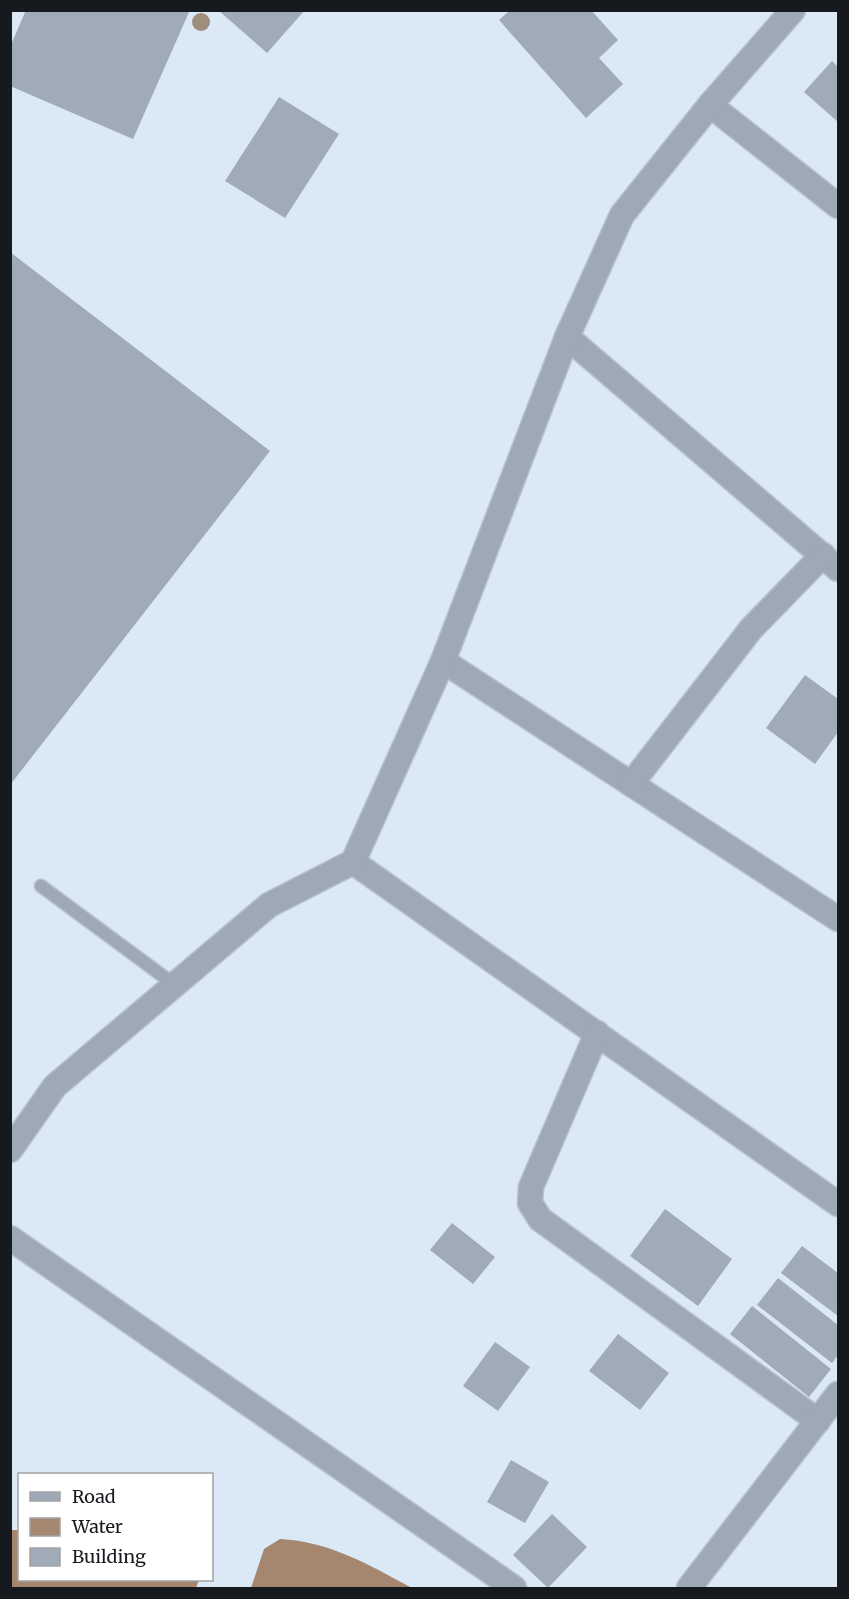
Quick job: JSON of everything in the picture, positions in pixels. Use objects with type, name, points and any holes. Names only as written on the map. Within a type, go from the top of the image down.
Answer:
[{"type":"street","points":[[10,1150],[55,1086],[269,905],[353,862],[443,661],[567,337],[622,215],[710,105],[793,10]]},
{"type":"street","points":[[710,105],[838,206]]},
{"type":"street","points":[[567,337],[831,562],[751,629],[631,784]]},
{"type":"street","points":[[443,661],[838,919]]},
{"type":"street","points":[[353,862],[838,1204]]},
{"type":"street","points":[[597,1034],[531,1186],[530,1203],[540,1219],[818,1421]]},
{"type":"street","points":[[10,1238],[514,1588]]},
{"type":"street","points":[[689,1588],[838,1394]]},
{"type":"lane","points":[[40,886],[175,985]]},
{"type":"water","points":[[11,1530],[18,1530],[18,1581],[199,1581],[196,1588],[11,1588]]},
{"type":"water","points":[[280,1539],[316,1544],[349,1556],[412,1588],[251,1588],[264,1549]]},
{"type":"building","points":[[26,10],[190,10],[133,139],[10,86],[10,47]]},
{"type":"building","points":[[218,10],[305,10],[267,53]]},
{"type":"building","points":[[506,10],[591,10],[618,40],[599,58],[623,84],[586,118],[499,20],[508,12]]},
{"type":"building","points":[[832,61],[838,67],[838,122],[804,92]]},
{"type":"building","points":[[279,97],[339,134],[285,218],[225,181]]},
{"type":"building","points":[[10,252],[270,451],[10,785]]},
{"type":"building","points":[[805,675],[838,699],[838,732],[815,764],[766,728]]},
{"type":"building","points":[[665,1209],[732,1259],[698,1306],[630,1256]]},
{"type":"building","points":[[452,1223],[495,1257],[473,1284],[430,1250]]},
{"type":"building","points":[[802,1246],[838,1273],[838,1316],[781,1273]]},
{"type":"building","points":[[778,1278],[838,1325],[838,1355],[832,1363],[757,1305]]},
{"type":"building","points":[[752,1306],[831,1369],[809,1397],[730,1334]]},
{"type":"building","points":[[618,1334],[669,1373],[640,1410],[589,1371]]},
{"type":"building","points":[[495,1342],[530,1367],[498,1411],[463,1386]]},
{"type":"building","points":[[511,1460],[549,1482],[525,1523],[487,1502]]},
{"type":"building","points":[[552,1514],[587,1547],[548,1588],[513,1555]]}]
